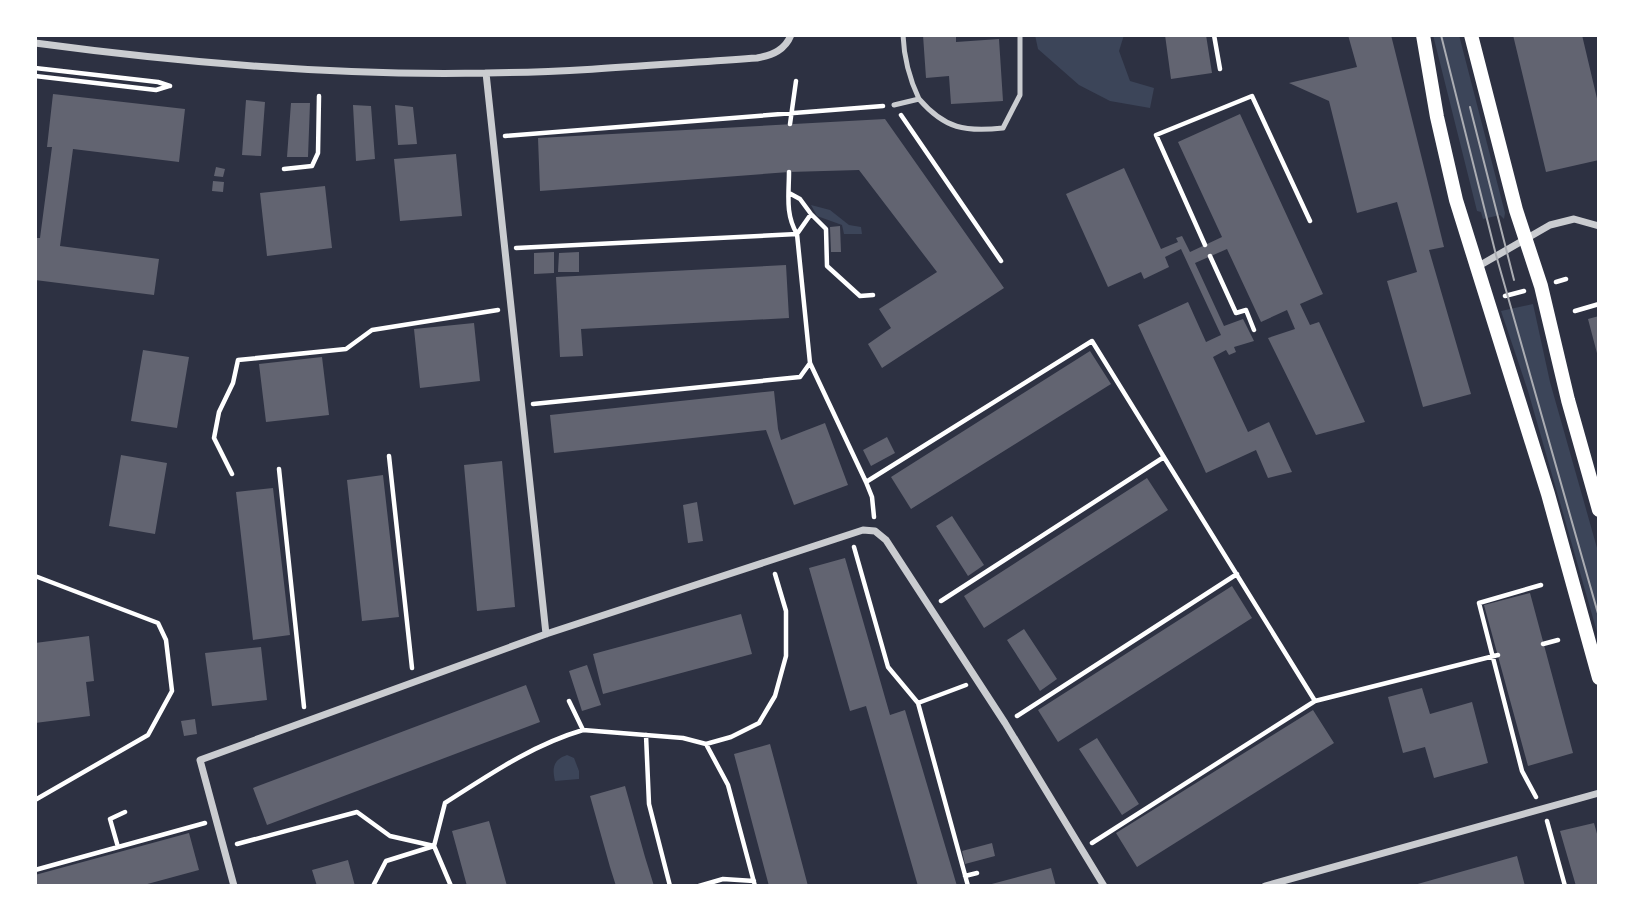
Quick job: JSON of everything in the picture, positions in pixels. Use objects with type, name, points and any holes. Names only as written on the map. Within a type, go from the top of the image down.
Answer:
[{"type":"main road","points":[[1423,35],[1456,200],[1561,539],[1599,678]]},
{"type":"main road","points":[[1471,35],[1499,147],[1541,286],[1568,400],[1599,510]]},
{"type":"street","points":[[35,43],[213,64],[349,71],[486,73],[757,58],[781,50],[791,35]]},
{"type":"street","points":[[486,73],[546,634]]},
{"type":"street","points":[[1476,267],[1550,225],[1574,219],[1599,226]]},
{"type":"street","points":[[233,886],[200,760],[546,634],[863,530],[875,531],[886,540],[1004,723],[1104,886]]},
{"type":"street","points":[[1265,886],[1599,793]]},
{"type":"street","points":[[1298,877],[1300,886]]},
{"type":"lane","points":[[903,35],[910,81],[919,99],[932,114],[949,125],[976,131],[1003,128],[1020,95],[1020,35]]},
{"type":"lane","points":[[894,105],[919,99]]},
{"type":"path","points":[[1214,35],[1220,69]]},
{"type":"path","points":[[35,68],[158,82],[170,86],[156,90],[35,76]]},
{"type":"path","points":[[69,81],[71,72]]},
{"type":"path","points":[[107,86],[108,76]]},
{"type":"path","points":[[790,124],[796,81]]},
{"type":"path","points":[[284,169],[312,166],[318,153],[319,96]]},
{"type":"path","points":[[1205,245],[1156,135],[1252,96],[1310,220]]},
{"type":"path","points":[[527,134],[894,105],[1002,261]]},
{"type":"path","points":[[789,173],[787,206],[797,234],[810,363],[872,496],[875,531]]},
{"type":"path","points":[[789,193],[800,199],[826,229],[827,266],[860,296],[873,295]]},
{"type":"path","points":[[797,234],[811,214]]},
{"type":"path","points":[[505,249],[797,234]]},
{"type":"path","points":[[1210,256],[1236,313],[1246,310],[1254,330]]},
{"type":"path","points":[[1486,300],[1566,279]]},
{"type":"path","points":[[1575,311],[1599,304]]},
{"type":"path","points":[[232,474],[214,439],[219,412],[233,383],[238,360],[345,349],[372,330],[511,307]]},
{"type":"path","points":[[866,482],[1092,341],[1315,701]]},
{"type":"path","points":[[522,405],[800,377],[810,363]]},
{"type":"path","points":[[389,456],[413,682]]},
{"type":"path","points":[[929,608],[1164,457]]},
{"type":"path","points":[[279,469],[305,721]]},
{"type":"path","points":[[850,533],[888,667],[918,703],[968,886]]},
{"type":"path","points":[[450,886],[434,846],[445,803],[500,768],[554,739],[583,730],[683,738],[706,744],[731,737],[759,723],[775,696],[786,656],[786,611],[771,560]]},
{"type":"path","points":[[1004,723],[1237,574]]},
{"type":"path","points":[[35,576],[158,623],[166,640],[172,691],[148,735],[35,800]]},
{"type":"path","points":[[1541,584],[1479,603],[1495,656],[1521,771],[1543,809],[1565,886]]},
{"type":"path","points":[[1543,644],[1558,640]]},
{"type":"path","points":[[1083,849],[1315,701],[1495,656]]},
{"type":"path","points":[[918,703],[976,681]]},
{"type":"path","points":[[569,701],[583,730]]},
{"type":"path","points":[[646,735],[649,804],[670,886]]},
{"type":"path","points":[[699,886],[723,879],[755,884],[728,785],[706,744]]},
{"type":"path","points":[[118,847],[110,819],[125,812]]},
{"type":"path","points":[[223,848],[357,812],[390,836],[434,846]]},
{"type":"path","points":[[35,870],[216,820]]},
{"type":"path","points":[[373,886],[386,861],[434,846]]},
{"type":"path","points":[[965,876],[977,873]]},
{"type":"shaded area","points":[[1035,35],[1124,35],[1119,51],[1130,81],[1154,88],[1150,108],[1110,101],[1079,85],[1038,49]]},
{"type":"shaded area","points":[[1433,35],[1459,35],[1505,213],[1504,219],[1500,215],[1483,219],[1481,212],[1477,211]]},
{"type":"shaded area","points":[[811,205],[830,210],[849,225],[861,227],[862,234],[844,234],[842,225],[817,216]]},
{"type":"shaded area","points":[[1533,304],[1550,382],[1599,555],[1599,639],[1528,391],[1501,311]]},
{"type":"shaded area","points":[[567,755],[574,758],[579,779],[555,781],[555,765]]},
{"type":"building","points":[[923,35],[956,35],[956,42],[999,39],[1003,101],[951,104],[949,76],[926,78]]},
{"type":"building","points":[[1165,35],[1206,35],[1212,73],[1171,79]]},
{"type":"building","points":[[1348,35],[1391,35],[1444,247],[1429,250],[1471,394],[1423,407],[1387,281],[1417,272],[1397,202],[1357,213],[1329,101],[1289,83],[1357,67]]},
{"type":"building","points":[[1513,35],[1582,35],[1599,107],[1599,160],[1546,172]]},
{"type":"building","points":[[53,94],[185,109],[179,162],[73,149],[60,246],[159,259],[154,295],[35,280],[35,238],[40,238],[52,147],[47,147]]},
{"type":"building","points":[[246,100],[265,102],[261,156],[242,155]]},
{"type":"building","points":[[291,103],[310,103],[308,157],[287,157]]},
{"type":"building","points":[[353,105],[371,106],[375,159],[356,161]]},
{"type":"building","points":[[395,105],[413,107],[417,144],[398,145]]},
{"type":"building","points":[[1240,114],[1323,294],[1300,304],[1310,325],[1319,322],[1365,422],[1316,435],[1268,338],[1295,329],[1287,310],[1261,322],[1227,249],[1195,263],[1224,326],[1243,319],[1254,341],[1234,347],[1236,352],[1229,355],[1226,350],[1213,357],[1248,432],[1269,422],[1292,472],[1268,478],[1256,450],[1206,473],[1138,325],[1188,302],[1206,342],[1221,335],[1181,249],[1165,257],[1169,267],[1144,279],[1141,272],[1108,287],[1066,194],[1124,168],[1161,249],[1178,242],[1176,238],[1182,236],[1190,252],[1222,237],[1178,142]]},
{"type":"building","points":[[885,119],[1004,288],[882,368],[868,344],[891,328],[879,309],[937,272],[859,170],[789,172],[540,191],[538,138]]},
{"type":"building","points":[[456,154],[462,216],[400,221],[394,159]]},
{"type":"building","points":[[216,167],[225,169],[223,177],[214,176]]},
{"type":"building","points":[[213,181],[224,182],[223,192],[212,191]]},
{"type":"building","points":[[325,186],[332,248],[267,256],[260,193]]},
{"type":"building","points":[[840,226],[841,252],[831,252],[830,227]]},
{"type":"building","points":[[554,252],[554,273],[534,274],[534,253]]},
{"type":"building","points":[[579,252],[579,272],[558,272],[559,253]]},
{"type":"building","points":[[786,265],[789,318],[581,329],[583,356],[560,357],[556,277]]},
{"type":"building","points":[[1599,316],[1599,357],[1598,357],[1588,319]]},
{"type":"building","points":[[474,323],[480,381],[420,388],[414,329]]},
{"type":"building","points":[[143,350],[189,357],[177,428],[131,421]]},
{"type":"building","points":[[1090,351],[1111,384],[911,509],[891,477]]},
{"type":"building","points":[[322,357],[329,415],[266,422],[259,364]]},
{"type":"building","points":[[774,391],[781,440],[825,423],[848,485],[794,505],[766,430],[554,453],[550,415]]},
{"type":"building","points":[[887,437],[895,453],[871,466],[863,450]]},
{"type":"building","points":[[121,455],[167,463],[155,534],[109,526]]},
{"type":"building","points":[[502,461],[515,607],[477,611],[464,465]]},
{"type":"building","points":[[383,475],[399,617],[362,621],[347,480]]},
{"type":"building","points":[[1147,478],[1168,510],[984,628],[964,596]]},
{"type":"building","points":[[273,488],[290,635],[253,640],[236,492]]},
{"type":"building","points":[[697,502],[703,541],[688,543],[683,505]]},
{"type":"building","points":[[952,516],[984,565],[968,576],[936,526]]},
{"type":"building","points":[[845,558],[890,715],[905,710],[957,886],[918,886],[866,706],[850,711],[809,568]]},
{"type":"building","points":[[1232,586],[1252,618],[1058,742],[1038,710]]},
{"type":"building","points":[[1530,593],[1573,753],[1528,766],[1484,605]]},
{"type":"building","points":[[741,614],[752,654],[603,694],[593,654]]},
{"type":"building","points":[[1024,629],[1057,679],[1040,691],[1007,640]]},
{"type":"building","points":[[89,636],[94,681],[86,682],[90,716],[35,723],[35,643]]},
{"type":"building","points":[[261,647],[267,700],[212,706],[205,653]]},
{"type":"building","points":[[587,665],[601,705],[582,711],[569,671]]},
{"type":"building","points":[[526,685],[540,722],[267,825],[253,788]]},
{"type":"building","points":[[1422,688],[1430,714],[1472,702],[1488,763],[1434,778],[1425,747],[1403,753],[1388,697]]},
{"type":"building","points":[[1313,710],[1334,743],[1137,867],[1116,833]]},
{"type":"building","points":[[195,719],[197,734],[184,736],[181,721]]},
{"type":"building","points":[[1097,738],[1139,804],[1122,815],[1079,749]]},
{"type":"building","points":[[770,744],[808,886],[769,886],[734,754]]},
{"type":"building","points":[[625,786],[654,886],[616,886],[610,867],[590,796]]},
{"type":"building","points":[[489,821],[507,886],[467,886],[452,831]]},
{"type":"building","points":[[1594,823],[1599,841],[1599,886],[1576,886],[1560,831]]},
{"type":"building","points":[[189,833],[199,870],[140,886],[35,886],[35,875]]},
{"type":"building","points":[[992,843],[995,856],[965,864],[962,851]]},
{"type":"building","points":[[1517,856],[1525,886],[1414,886],[1414,885]]},
{"type":"building","points":[[348,860],[355,886],[317,886],[312,870]]},
{"type":"building","points":[[1051,868],[1056,886],[988,886],[988,885]]},
{"type":"tram line","points":[[1441,35],[1496,255],[1599,617]]},
{"type":"tram line","points":[[1470,107],[1514,280]]}]
